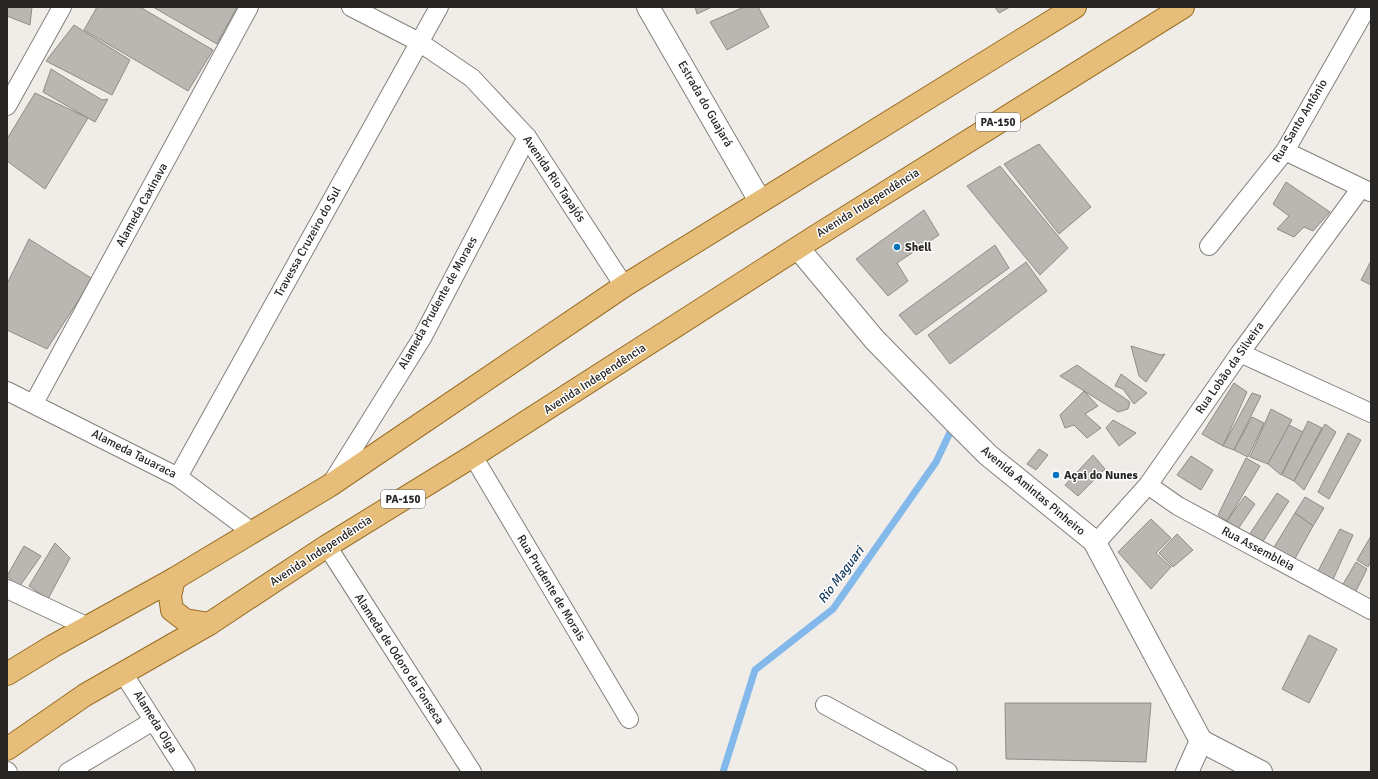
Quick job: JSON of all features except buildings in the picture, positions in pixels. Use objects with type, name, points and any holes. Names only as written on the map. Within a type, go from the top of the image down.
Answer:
[{"type":"main road","points":[[7,674],[53,646],[174,579],[329,486],[624,286],[1075,7]]},
{"type":"main road","name":"Avenida Independência","points":[[7,749],[85,695],[209,624],[327,546],[474,456],[798,248],[1183,7]]},
{"type":"main road","points":[[174,579],[170,596],[172,610],[185,620],[209,624]]},
{"type":"street","points":[[7,106],[62,7]]},
{"type":"street","name":"Alameda Caxinava","points":[[34,403],[249,7]]},
{"type":"street","name":"Avenida Rio Tapajós","points":[[351,7],[419,42],[472,78],[527,137],[624,286]]},
{"type":"street","name":"Travessa Cruzeiro do Sul","points":[[178,477],[439,7]]},
{"type":"street","name":"Estrada do Guajará","points":[[648,7],[760,201]]},
{"type":"street","name":"Rua Santo Antônio","points":[[1209,246],[1285,151],[1367,7]]},
{"type":"street","name":"Alameda Prudente de Moraes","points":[[329,486],[422,338],[527,137]]},
{"type":"street","points":[[1285,151],[1366,190]]},
{"type":"street","name":"Rua Lobão da Silveira","points":[[1095,544],[1148,485],[1240,353],[1366,190]]},
{"type":"street","name":"Avenida Amintas Pinheiro","points":[[798,248],[874,339],[988,455],[1095,544],[1201,741]]},
{"type":"street","points":[[1240,353],[1371,413]]},
{"type":"street","name":"Alameda Tauaraca","points":[[7,391],[34,403],[178,477],[252,532]]},
{"type":"street","name":"Rua Prudente de Morais","points":[[474,456],[629,719]]},
{"type":"street","name":"Rua Assembleia","points":[[1148,485],[1178,506],[1371,610]]},
{"type":"street","name":"Alameda de Odoro da Fonseca","points":[[327,546],[472,772]]},
{"type":"street","points":[[7,589],[88,627]]},
{"type":"street","name":"Alameda Olga","points":[[123,672],[186,772]]},
{"type":"street","points":[[825,705],[948,772]]},
{"type":"street","points":[[68,772],[154,721]]},
{"type":"street","points":[[1187,772],[1201,741],[1261,772]]},
{"type":"waterway","name":"Rio Maguari","points":[[723,772],[755,670],[833,609],[936,462],[954,424]]},
{"type":"place","name":"Shell","points":[[897,247]]},
{"type":"place","name":"Açai do Nunes","points":[[1056,475]]}]
